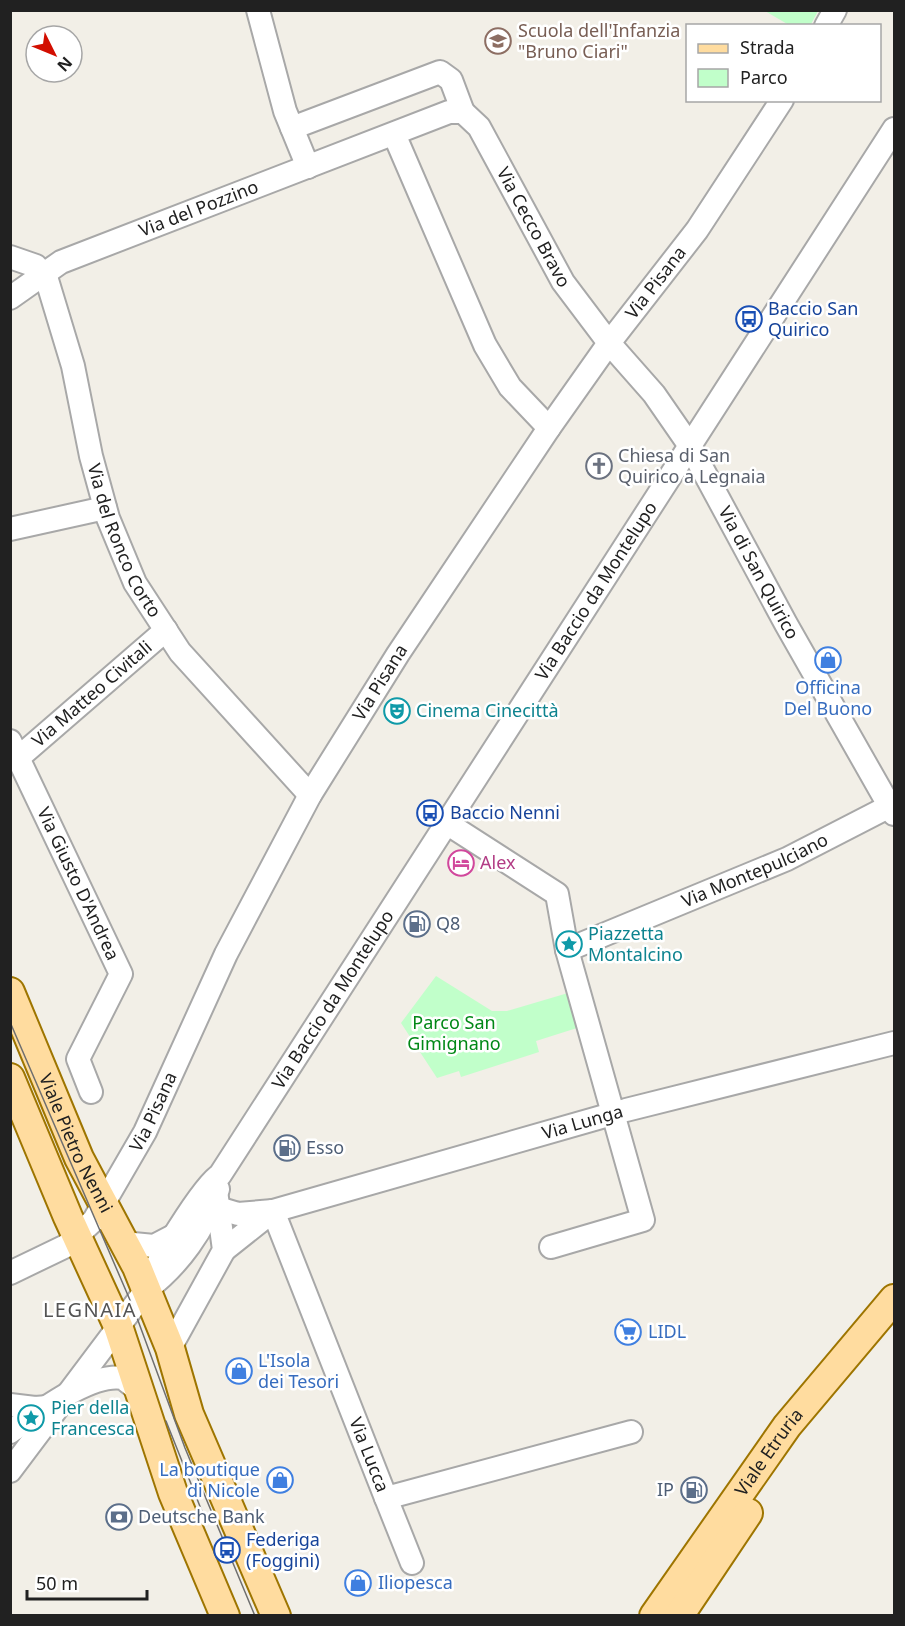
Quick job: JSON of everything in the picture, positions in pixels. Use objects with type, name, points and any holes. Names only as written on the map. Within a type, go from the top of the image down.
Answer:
[{"type":"main road","name":"Viale Pietro Nenni","points":[[10,992],[79,1158],[147,1290],[170,1348],[189,1414],[276,1616]]},
{"type":"main road","name":"Viale Pietro Nenni","points":[[10,1078],[77,1237],[118,1326],[142,1393],[173,1493],[225,1616]]},
{"type":"main road","name":"Viale Etruria","points":[[654,1616],[894,1299]]},
{"type":"main road","name":"Viale Etruria","points":[[679,1616],[724,1549],[794,1432],[894,1326]]},
{"type":"main road","name":"Viale Etruria","points":[[691,1616],[724,1549]]},
{"type":"street","points":[[258,10],[284,109],[308,167]]},
{"type":"street","points":[[827,24],[835,10]]},
{"type":"street","name":"Via Cecco Bravo","points":[[292,128],[440,72],[451,80],[463,111],[479,127],[563,282],[609,343]]},
{"type":"street","name":"Via Pisana","points":[[10,1273],[66,1246],[94,1220],[145,1132],[226,954],[310,795],[393,662],[549,428],[609,343],[679,256],[781,102]]},
{"type":"street","name":"Via del Pozzino","points":[[10,298],[61,262],[449,112],[463,111]]},
{"type":"street","name":"Via Baccio da Montelupo","points":[[10,1471],[147,1290],[152,1275],[181,1243],[197,1197],[218,1192],[446,822],[894,129]]},
{"type":"street","points":[[394,134],[485,345],[510,387],[549,428]]},
{"type":"street","points":[[10,257],[27,262],[44,273]]},
{"type":"street","name":"Via del Ronco Corto","points":[[44,273],[73,366],[91,456],[105,508],[135,583],[180,652],[310,795]]},
{"type":"street","name":"Via di San Quirico","points":[[609,343],[654,394],[690,446],[786,624],[892,810]]},
{"type":"street","points":[[10,529],[105,508]]},
{"type":"street","name":"Via Matteo Civitali","points":[[14,750],[166,630]]},
{"type":"street","name":"Via Giusto D'Andrea","points":[[14,750],[121,974],[78,1059],[91,1092]]},
{"type":"street","name":"Via Montepulciano","points":[[567,950],[617,932],[787,859],[892,810]]},
{"type":"street","points":[[446,822],[557,894],[567,950],[643,1220],[551,1247]]},
{"type":"street","name":"Via Lunga","points":[[218,1192],[238,1214],[273,1211],[614,1113],[894,1043]]},
{"type":"street","points":[[170,1348],[224,1250],[218,1192]]},
{"type":"street","name":"Via Lunga","points":[[224,1250],[273,1211]]},
{"type":"street","name":"Via Lucca","points":[[273,1211],[386,1498],[631,1432]]},
{"type":"street","points":[[123,1243],[154,1246],[181,1243],[224,1250]]},
{"type":"street","points":[[10,1432],[48,1407],[93,1382],[116,1377],[128,1380],[142,1393]]},
{"type":"street","points":[[10,1405],[48,1407]]},
{"type":"street","points":[[386,1498],[412,1563]]},
{"type":"green space","points":[[765,11],[818,11],[811,24],[787,24]]},
{"type":"green space","name":"Parco San Gimignano","points":[[436,976],[492,1011],[507,1011],[568,993],[577,1028],[536,1041],[539,1052],[461,1077],[459,1071],[437,1078],[401,1023]]},
{"type":"tram line","points":[[10,1022],[133,1307],[185,1448],[255,1616]]},
{"type":"tram line","points":[[166,1421],[207,1524]]},
{"type":"place","name":"Scuola dell'Infanzia \"Bruno Ciari\"","points":[[498,41]]},
{"type":"place","name":"Baccio San Quirico","points":[[749,319]]},
{"type":"place","name":"Chiesa di San Quirico a Legnaia","points":[[599,466]]},
{"type":"place","name":"Officina Del Buono","points":[[828,660]]},
{"type":"place","name":"Cinema Cinecittà","points":[[397,711]]},
{"type":"place","name":"Baccio Nenni","points":[[430,813]]},
{"type":"place","name":"Alex","points":[[461,863]]},
{"type":"place","name":"Q8","points":[[417,924]]},
{"type":"place","name":"Piazzetta Montalcino","points":[[569,944]]},
{"type":"place","name":"Esso","points":[[287,1148]]},
{"type":"place","name":"LIDL","points":[[628,1332]]},
{"type":"place","name":"L'Isola dei Tesori","points":[[239,1371]]},
{"type":"place","name":"Pier della Francesca","points":[[31,1418]]},
{"type":"place","name":"La boutique di Nicole","points":[[280,1480]]},
{"type":"place","name":"IP","points":[[694,1490]]},
{"type":"place","name":"Deutsche Bank","points":[[119,1517]]},
{"type":"place","name":"Federiga (Foggini)","points":[[227,1550]]},
{"type":"place","name":"Iliopesca","points":[[358,1583]]},
{"type":"district","name":"LEGNAIA","points":[[90,1310]]}]
